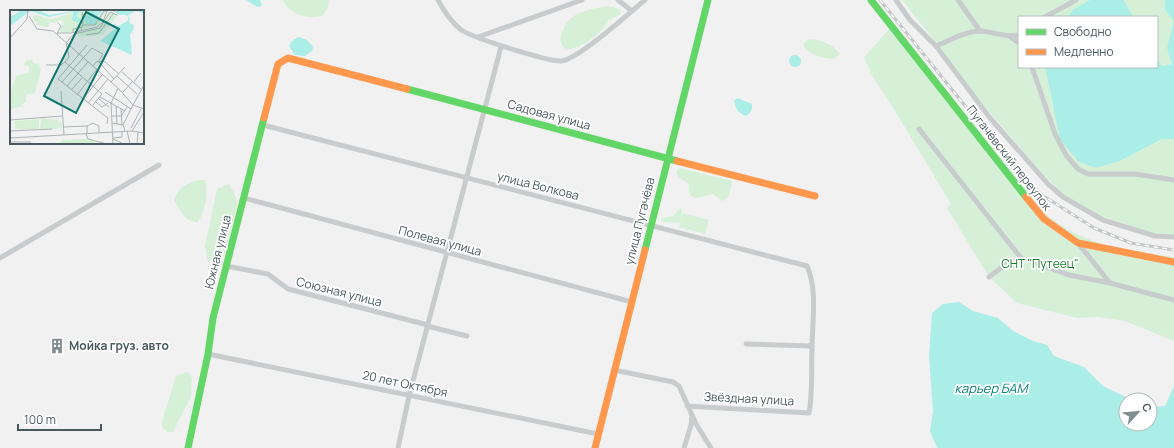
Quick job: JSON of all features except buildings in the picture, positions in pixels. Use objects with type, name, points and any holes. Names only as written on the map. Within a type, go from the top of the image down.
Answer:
[{"type":"street","points":[[438,0],[449,18],[461,30],[501,47],[561,61],[578,54],[645,0]]},
{"type":"street","points":[[478,37],[582,0]]},
{"type":"street","points":[[618,0],[632,11]]},
{"type":"street","name":"улица Пугачёва","points":[[595,448],[650,225],[708,0]]},
{"type":"street","name":"Пугачёвский переулок","points":[[871,0],[1044,219],[1078,243],[1174,262]]},
{"type":"street","points":[[896,0],[910,20],[936,46],[990,118],[1048,184],[1063,197],[1102,220],[1155,236],[1174,238]]},
{"type":"street","points":[[958,0],[980,31]]},
{"type":"street","points":[[1047,16],[1076,0]]},
{"type":"street","points":[[936,46],[962,35],[980,31],[1009,36],[1018,35]]},
{"type":"street","points":[[1009,36],[1018,42]]},
{"type":"street","points":[[398,448],[409,396],[467,178],[483,108],[501,47]]},
{"type":"street","name":"Садовая улица","points":[[278,64],[288,58],[483,108],[667,159],[815,196]]},
{"type":"street","name":"Южная улица","points":[[188,448],[208,354],[213,318],[278,64]]},
{"type":"street","points":[[1032,68],[1055,134],[1066,156],[1078,169],[1088,174],[1135,174],[1174,180]]},
{"type":"street","name":"улица Волкова","points":[[263,125],[807,266],[813,291],[812,346]]},
{"type":"street","points":[[919,129],[1021,258],[1069,275],[1110,283],[1174,300]]},
{"type":"street","points":[[0,258],[159,165]]},
{"type":"street","name":"Полевая улица","points":[[244,198],[632,302]]},
{"type":"street","points":[[1078,243],[1110,283]]},
{"type":"street","points":[[989,277],[1006,264],[1021,258]]},
{"type":"street","name":"Союзная улица","points":[[226,266],[268,274],[288,289],[467,336]]},
{"type":"street","points":[[746,344],[812,346]]},
{"type":"street","name":"Звёздная улица","points":[[688,406],[809,413],[811,400],[812,346]]},
{"type":"street","name":"20 лет Октября","points":[[208,354],[598,434]]},
{"type":"street","points":[[614,370],[673,382],[679,386],[692,415],[711,448]]},
{"type":"street","points":[[684,448],[692,415]]},
{"type":"green space","points":[[282,0],[329,0],[328,7],[322,16],[310,17],[299,15],[294,12]]},
{"type":"green space","points":[[902,0],[1090,0],[1072,10],[1069,16],[1018,16],[1018,68],[1045,68],[1053,107],[1079,162],[1096,168],[1120,161],[1162,139],[1174,139],[1174,235],[1153,233],[1101,216],[1064,195],[1041,172],[974,94],[945,54]]},
{"type":"green space","points":[[1124,0],[1165,0],[1165,10],[1174,21],[1167,48],[1172,64],[1162,66],[1158,60],[1158,16],[1132,16]]},
{"type":"green space","points":[[609,6],[620,9],[621,14],[609,20],[603,29],[585,43],[574,48],[568,49],[563,47],[560,40],[567,23],[572,18],[584,11]]},
{"type":"green space","name":"СНТ \"Путеец\"","points":[[894,24],[1046,215],[1060,225],[1096,242],[1129,250],[1174,257],[1174,341],[1125,321],[1097,317],[1077,318],[1017,303],[989,277],[947,208],[951,204],[872,75],[864,57]]},
{"type":"green space","points":[[814,39],[829,44],[840,54],[834,59],[812,54],[803,44],[807,40]]},
{"type":"green space","points":[[680,168],[732,181],[729,196],[722,201],[713,194],[700,198],[693,197],[689,192],[688,183],[677,175],[677,170]]},
{"type":"green space","points":[[205,180],[207,190],[206,202],[203,213],[198,222],[193,222],[183,215],[174,200],[184,187],[191,182]]},
{"type":"green space","points":[[229,184],[235,195],[237,205],[224,256],[217,262],[208,261],[205,246],[217,189]]},
{"type":"green space","points":[[680,208],[682,209],[681,217],[683,213],[709,220],[705,234],[679,227],[681,221],[678,223],[663,222],[661,219],[662,218],[673,216]]},
{"type":"green space","points":[[188,372],[192,378],[191,397],[173,432],[167,432],[162,427],[162,421],[176,376]]},
{"type":"water","points":[[246,0],[260,0],[262,6],[257,7]]},
{"type":"water","points":[[1090,0],[1124,0],[1132,16],[1069,16],[1072,10]]},
{"type":"water","points":[[1165,0],[1174,0],[1174,21],[1165,10]]},
{"type":"water","points":[[1174,21],[1174,139],[1162,139],[1120,161],[1096,168],[1079,162],[1060,139],[1045,68],[1158,68],[1158,60],[1162,66],[1172,64],[1167,48]]},
{"type":"water","points":[[299,37],[307,40],[313,47],[312,51],[305,56],[295,55],[289,46],[293,40]]},
{"type":"water","points":[[793,55],[797,55],[801,61],[797,67],[793,67],[789,63],[789,59]]},
{"type":"water","points":[[737,98],[752,104],[751,111],[746,116],[741,114],[737,108],[734,101]]},
{"type":"water","name":"карьер БАМ","points":[[959,302],[973,311],[998,318],[1013,331],[1033,341],[1047,345],[1054,356],[1084,367],[1103,386],[1118,393],[1118,432],[1158,432],[1158,406],[1165,406],[1174,386],[1174,448],[937,448],[930,431],[933,411],[929,356],[932,313],[943,304]]},
{"type":"railway","points":[[880,0],[1003,153],[1042,195],[1094,228],[1131,243],[1174,250]]},
{"type":"traffic: fast","points":[[645,250],[708,0]]},
{"type":"traffic: fast","points":[[871,0],[1026,197]]},
{"type":"traffic: fast","points":[[407,89],[677,161]]},
{"type":"traffic: fast","points":[[188,448],[208,354],[213,318],[264,118]]},
{"type":"traffic: slow","points":[[264,118],[278,64],[288,58],[407,89]]},
{"type":"traffic: slow","points":[[677,161],[815,196]]},
{"type":"traffic: slow","points":[[1026,197],[1044,219],[1078,243],[1174,262]]},
{"type":"traffic: slow","points":[[595,448],[645,250]]},
{"type":"place","name":"Мойка груз. авто","points":[[57,346]]}]
